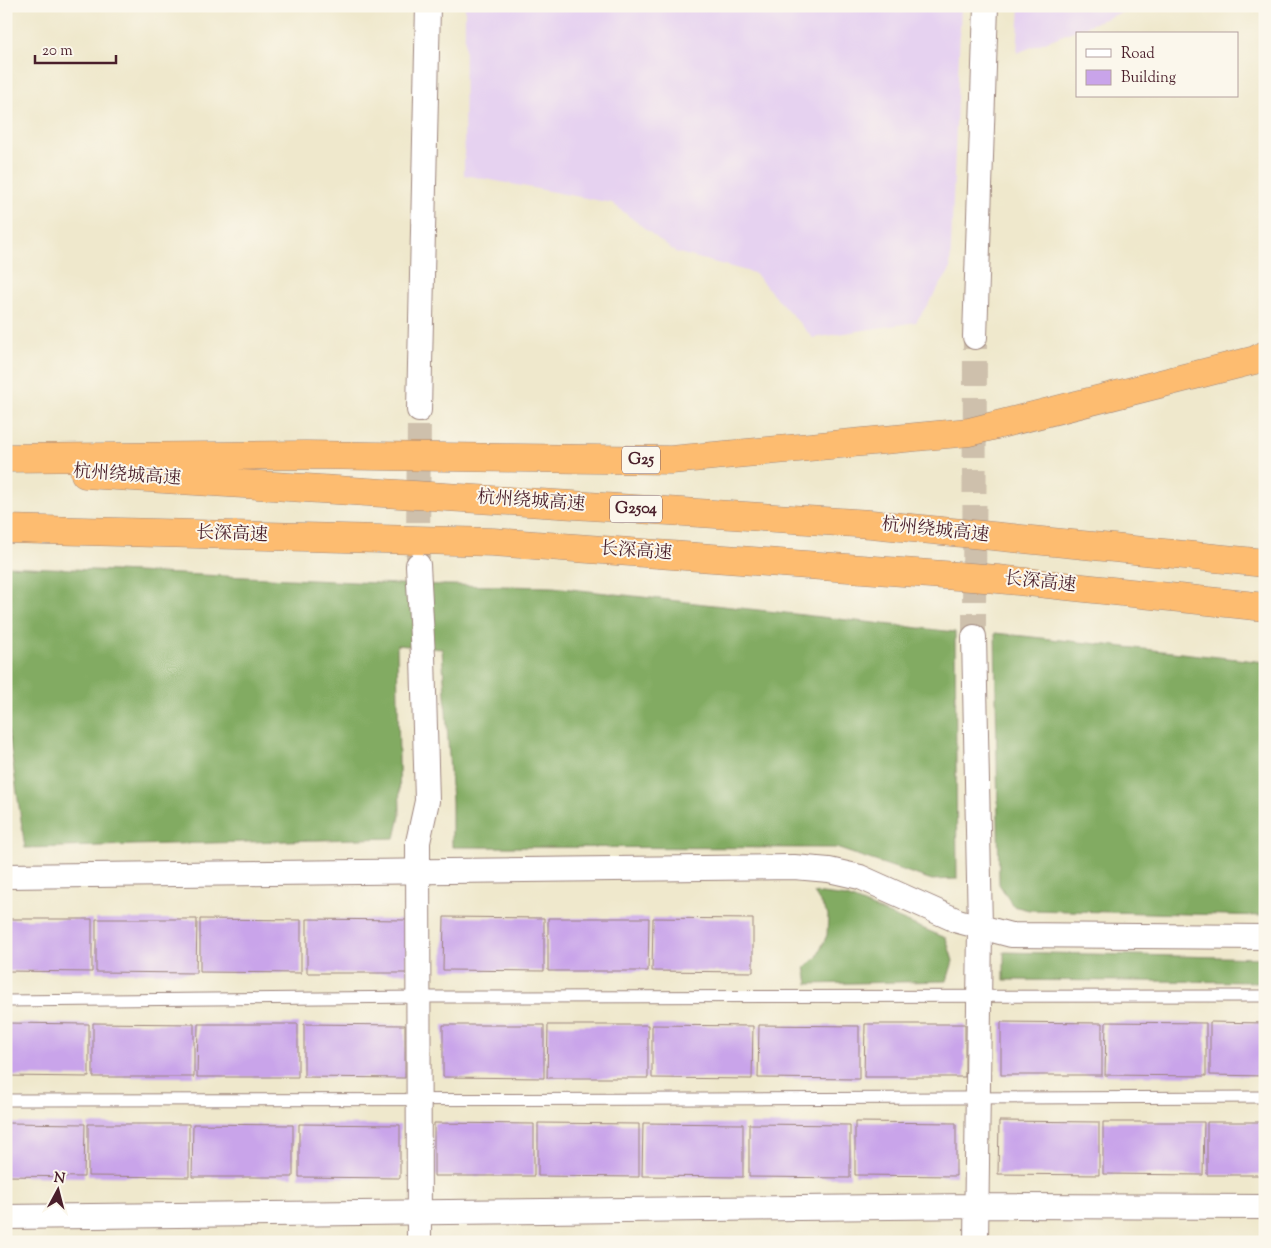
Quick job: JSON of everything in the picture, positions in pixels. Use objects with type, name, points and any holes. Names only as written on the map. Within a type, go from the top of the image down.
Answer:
[{"type":"highway","name":"G25","points":[[6,458],[306,455],[671,460],[969,432],[1245,363],[1265,356]]},
{"type":"highway","name":"杭州绕城高速","points":[[6,468],[871,524],[1265,563]]},
{"type":"highway","name":"长深高速","points":[[6,529],[493,542],[998,579],[1265,607]]},
{"type":"street","points":[[419,410],[428,6]]},
{"type":"street","points":[[976,337],[986,6]]},
{"type":"street","points":[[418,565],[423,656],[427,801],[418,842],[418,1242]]},
{"type":"street","points":[[974,638],[980,927],[976,1242]]},
{"type":"street","points":[[6,876],[794,867],[829,870],[860,877],[958,921],[1011,935],[1265,937]]},
{"type":"street","points":[[6,1217],[976,1206],[1265,1207]]},
{"type":"lane","points":[[6,1001],[419,997],[1265,996]]},
{"type":"lane","points":[[6,1100],[1265,1097]]},
{"type":"shaded area","points":[[465,6],[961,6],[950,270],[916,322],[813,338],[754,273],[675,252],[612,203],[464,175]]},
{"type":"shaded area","points":[[1020,6],[1138,6],[1017,53]]},
{"type":"green space","points":[[6,566],[398,584],[553,587],[955,632],[957,879],[932,880],[836,848],[452,847],[452,802],[442,649],[397,645],[400,816],[395,838],[25,848],[6,715]]},
{"type":"green space","points":[[995,633],[1265,662],[1265,916],[1029,910],[1013,906],[999,884]]},
{"type":"green space","points":[[814,893],[847,897],[946,938],[953,961],[947,981],[808,984],[805,967],[817,957],[827,935],[828,915]]},
{"type":"green space","points":[[1004,952],[1265,958],[1265,982],[1004,980]]},
{"type":"building","points":[[444,917],[544,918],[544,971],[443,970]]},
{"type":"building","points":[[548,918],[649,918],[648,971],[548,971]]},
{"type":"building","points":[[653,918],[753,919],[753,972],[652,971]]},
{"type":"building","points":[[6,919],[92,919],[92,972],[6,971]]},
{"type":"building","points":[[96,919],[197,919],[196,973],[96,972]]},
{"type":"building","points":[[200,919],[301,920],[301,973],[200,972]]},
{"type":"building","points":[[307,919],[407,920],[407,973],[307,973]]},
{"type":"building","points":[[1001,1022],[1102,1023],[1102,1075],[1001,1075]]},
{"type":"building","points":[[1106,1022],[1206,1023],[1206,1076],[1105,1075]]},
{"type":"building","points":[[1210,1022],[1265,1023],[1265,1076],[1210,1075]]},
{"type":"building","points":[[6,1023],[89,1024],[89,1077],[6,1076]]},
{"type":"building","points":[[93,1023],[194,1024],[194,1077],[93,1077]]},
{"type":"building","points":[[198,1024],[298,1024],[298,1077],[197,1077]]},
{"type":"building","points":[[304,1024],[405,1025],[405,1078],[304,1077]]},
{"type":"building","points":[[865,1024],[965,1024],[965,1077],[864,1077]]},
{"type":"building","points":[[443,1025],[544,1025],[544,1078],[443,1077]]},
{"type":"building","points":[[548,1025],[648,1025],[648,1078],[547,1078]]},
{"type":"building","points":[[652,1025],[753,1026],[752,1079],[652,1078]]},
{"type":"building","points":[[759,1025],[859,1026],[859,1079],[758,1078]]},
{"type":"building","points":[[999,1121],[1099,1122],[1099,1175],[998,1174]]},
{"type":"building","points":[[855,1122],[956,1123],[956,1176],[855,1175]]},
{"type":"building","points":[[1103,1122],[1204,1122],[1203,1175],[1103,1174]]},
{"type":"building","points":[[1207,1122],[1265,1122],[1265,1175],[1207,1175]]},
{"type":"building","points":[[6,1123],[85,1124],[84,1177],[6,1176]]},
{"type":"building","points":[[434,1123],[534,1124],[534,1176],[434,1176]]},
{"type":"building","points":[[538,1123],[639,1124],[639,1177],[538,1176]]},
{"type":"building","points":[[643,1123],[743,1124],[743,1177],[642,1176]]},
{"type":"building","points":[[88,1124],[189,1124],[189,1177],[88,1176]]},
{"type":"building","points":[[193,1124],[293,1125],[293,1177],[192,1177]]},
{"type":"building","points":[[299,1124],[400,1125],[400,1178],[299,1177]]},
{"type":"building","points":[[749,1124],[850,1125],[850,1178],[749,1177]]},
{"type":"tunnel","points":[[974,637],[975,337]]},
{"type":"tunnel","points":[[418,558],[419,410]]}]
